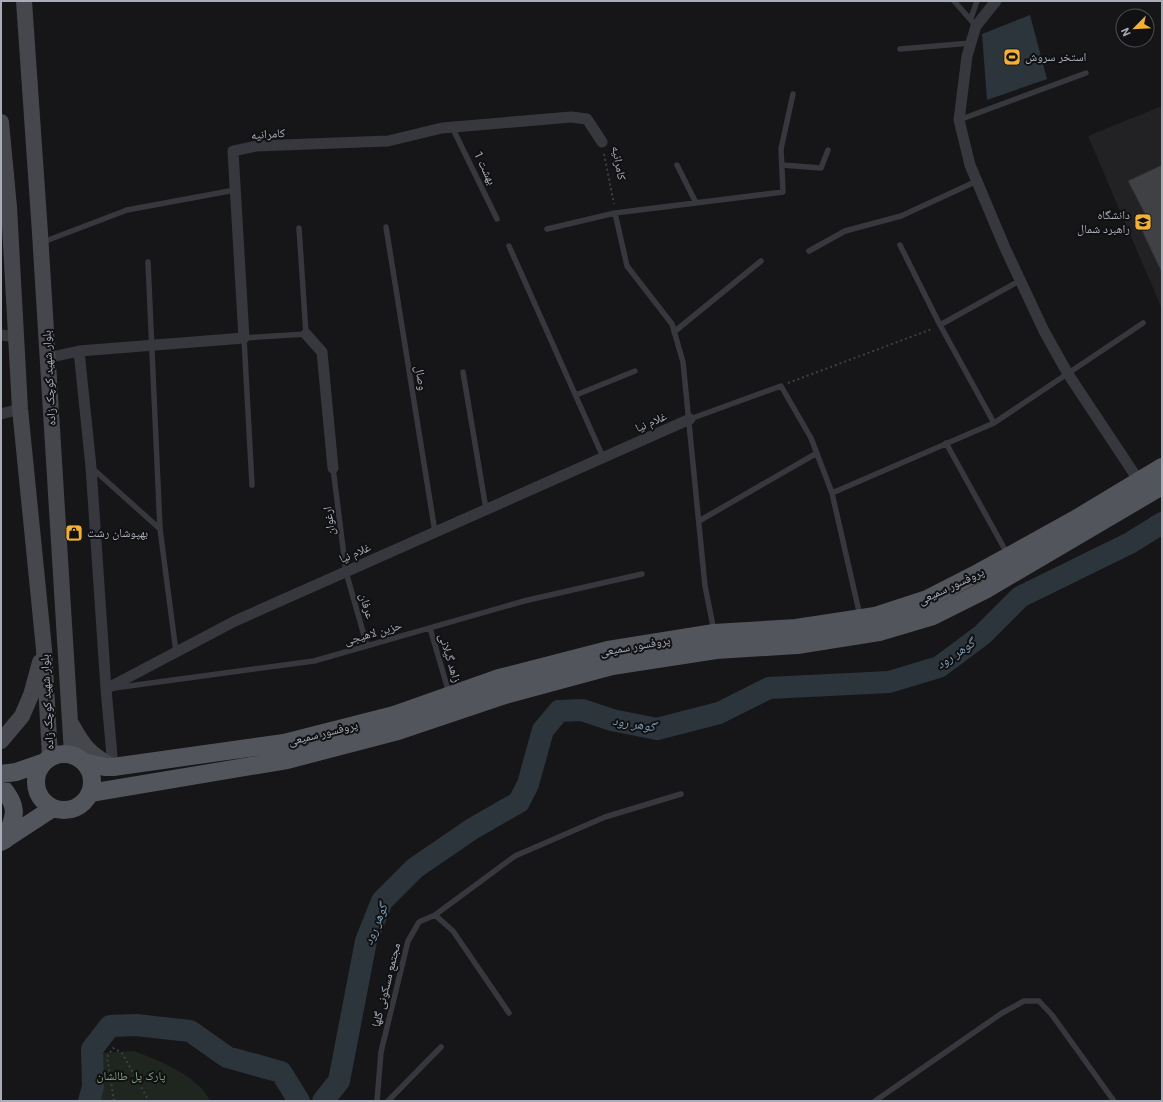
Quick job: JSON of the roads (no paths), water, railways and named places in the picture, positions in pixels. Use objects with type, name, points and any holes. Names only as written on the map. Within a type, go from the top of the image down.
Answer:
[{"type":"main road","name":"بلوار شهید کوچک زاده","points":[[24,1],[41,242],[70,720],[78,758]]},
{"type":"main road","name":"بلوار شهید کوچک زاده","points":[[1,122],[9,336],[20,409],[44,649],[46,760]]},
{"type":"main road","name":"پروفسور سمیعی","points":[[78,758],[105,767],[114,767],[284,743],[394,715],[499,678],[608,650],[714,633],[796,628],[875,616],[927,599],[1009,557],[1162,467]]},
{"type":"main road","name":"پروفسور سمیعی","points":[[90,793],[287,760],[398,731],[505,695],[612,666],[716,650],[797,645],[879,632],[933,616],[986,590],[1162,486]]},
{"type":"main road","points":[[1,741],[22,716],[31,695],[44,649]]},
{"type":"main road","points":[[70,720],[87,750],[95,757],[114,767]]},
{"type":"main road","points":[[1,774],[16,772],[46,760],[61,754],[78,758],[92,776],[90,793],[84,802],[74,808],[64,810],[53,808],[44,802],[38,793],[36,783],[37,772],[46,760]]},
{"type":"main road","points":[[1,786],[12,800],[15,815],[3,841]]},
{"type":"main road","points":[[3,841],[53,808]]},
{"type":"street","points":[[996,1],[974,22],[971,43],[967,56],[960,120],[970,165],[1044,331],[1068,374],[1139,481]]},
{"type":"street","name":"کامرانیه","points":[[244,338],[233,151],[256,146],[388,141],[442,128],[571,117],[587,120],[602,142]]},
{"type":"street","points":[[306,334],[322,352],[333,468]]},
{"type":"street","points":[[47,358],[79,351],[244,338]]},
{"type":"street","points":[[79,351],[91,467],[106,690],[114,767]]},
{"type":"street","points":[[1,414],[20,409]]},
{"type":"street","name":"غلام نیا","points":[[106,690],[235,621],[690,419]]},
{"type":"lane","points":[[954,1],[974,22]]},
{"type":"lane","points":[[974,22],[977,1]]},
{"type":"lane","points":[[900,49],[971,43]]},
{"type":"lane","points":[[960,120],[1086,73]]},
{"type":"lane","points":[[547,229],[615,213],[783,192],[781,149],[792,94]]},
{"type":"lane","name":"بهشت 1","points":[[452,127],[497,219]]},
{"type":"lane","points":[[782,165],[821,168],[828,150]]},
{"type":"lane","points":[[678,165],[696,203]]},
{"type":"lane","points":[[809,251],[845,231],[901,216],[977,181]]},
{"type":"lane","points":[[41,242],[127,210],[235,190]]},
{"type":"lane","points":[[615,213],[628,266],[672,324],[683,362],[690,419],[705,586],[714,633]]},
{"type":"lane","name":"وصال","points":[[386,227],[435,532]]},
{"type":"lane","points":[[252,485],[244,338],[306,334],[299,228]]},
{"type":"lane","points":[[900,245],[940,325],[994,423]]},
{"type":"lane","points":[[509,246],[603,457]]},
{"type":"lane","points":[[674,332],[761,261]]},
{"type":"lane","points":[[148,262],[160,529],[176,652]]},
{"type":"lane","points":[[940,325],[1021,280]]},
{"type":"lane","points":[[832,493],[994,423],[1143,323]]},
{"type":"lane","points":[[576,396],[635,371]]},
{"type":"lane","points":[[463,372],[486,509]]},
{"type":"lane","name":"غلام نیا","points":[[690,419],[781,386],[811,438],[817,453]]},
{"type":"lane","points":[[946,443],[1009,557]]},
{"type":"lane","points":[[699,521],[817,453],[832,493],[861,618]]},
{"type":"lane","points":[[91,467],[160,529]]},
{"type":"lane","name":"ارغوان","points":[[333,468],[346,572]]},
{"type":"lane","name":"عرفان","points":[[346,572],[367,646]]},
{"type":"lane","name":"حزین لاهیجی","points":[[106,690],[314,661],[524,601],[642,574]]},
{"type":"lane","name":"زاهد گیلانی","points":[[430,628],[450,695]]},
{"type":"lane","name":"مجتمع مسکونی گلها","points":[[377,1101],[381,1052],[408,941],[419,922],[435,915],[515,856],[605,817],[681,794]]},
{"type":"lane","points":[[435,915],[453,931],[508,1012]]},
{"type":"lane","points":[[875,1101],[1002,1013],[1024,1001],[1039,1001],[1052,1015],[1114,1101]]},
{"type":"lane","points":[[388,1101],[441,1048]]},
{"type":"waterway","name":"گوهر رود","points":[[323,1101],[339,1081],[366,941],[382,901],[415,868],[472,829],[519,802],[528,784],[543,730],[559,711],[582,710],[612,720],[657,729],[719,713],[769,688],[889,682],[939,667],[982,635],[1020,597],[1130,543],[1162,523]]},
{"type":"waterway","name":"گوهر رود","points":[[89,1101],[93,1087],[92,1049],[110,1026],[136,1025],[190,1031],[227,1057],[281,1072],[299,1101]]},
{"type":"place","name":"استخر سروش","points":[[1012,57]]},
{"type":"place","name":"دانشگاه راهبرد شمال","points":[[1143,222]]},
{"type":"place","name":"بهپوشان رشت","points":[[74,533]]},
{"type":"park label","name":"پارک پل طالشان","points":[[131,1076]]}]
